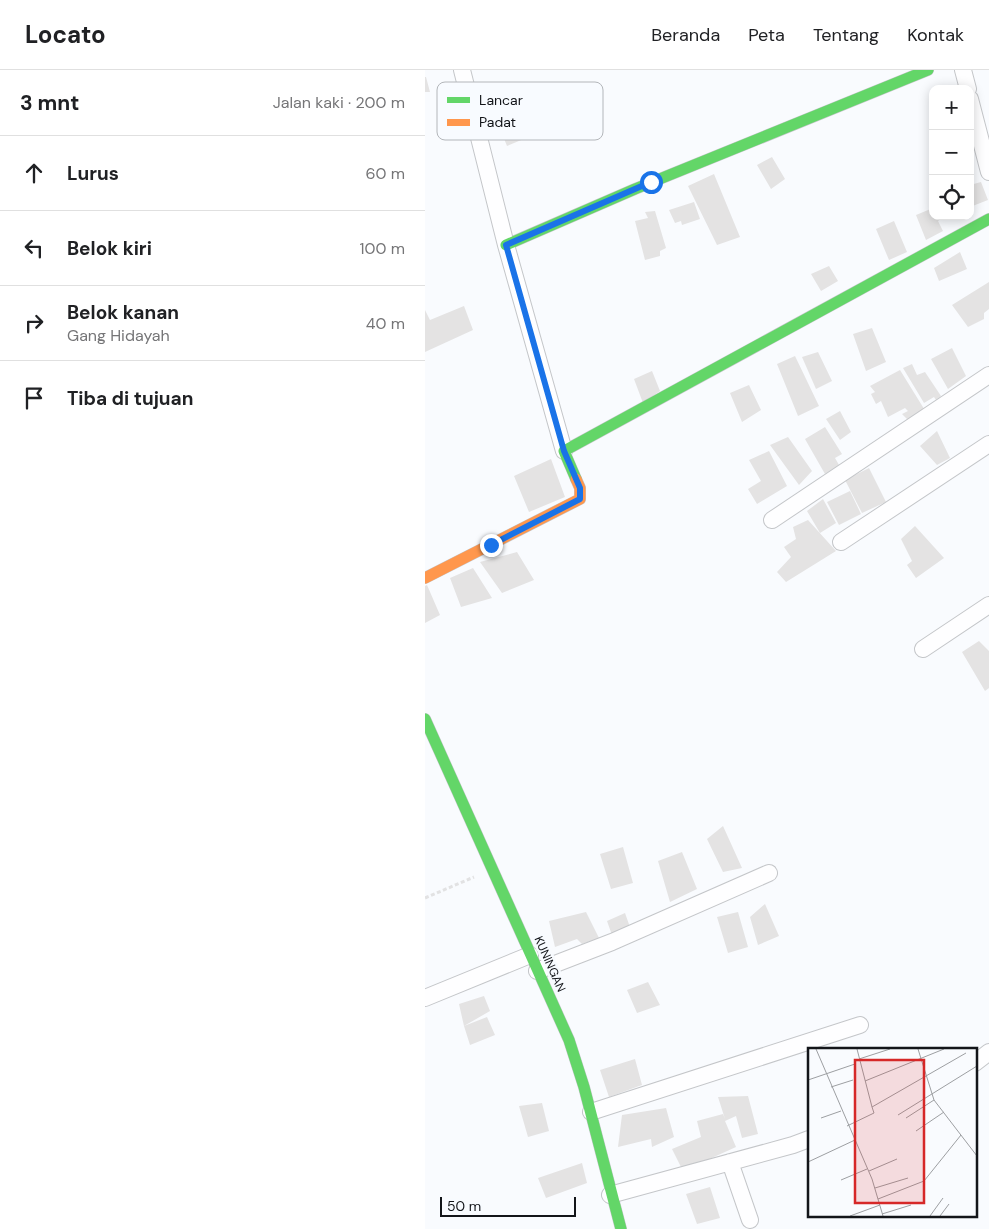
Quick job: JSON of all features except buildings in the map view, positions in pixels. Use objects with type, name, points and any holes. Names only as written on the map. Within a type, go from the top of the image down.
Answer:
[{"type":"street","points":[[506,245],[635,189],[928,70]]},
{"type":"street","points":[[963,70],[966,85]]},
{"type":"street","points":[[974,114],[989,172]]},
{"type":"street","points":[[425,578],[580,499],[580,488],[564,451],[506,245],[480,140]]},
{"type":"street","points":[[564,451],[989,218]]},
{"type":"street","points":[[772,520],[989,375]]},
{"type":"street","points":[[841,542],[989,444]]},
{"type":"street","points":[[923,649],[989,605]]},
{"type":"street","name":"KUNINGAN","points":[[425,720],[493,868],[568,1039],[591,1112],[610,1194],[621,1229]]},
{"type":"street","points":[[537,971],[612,942],[769,874]]},
{"type":"street","points":[[425,998],[530,955]]},
{"type":"street","points":[[591,1112],[860,1025]]},
{"type":"street","points":[[977,1061],[989,1052]]},
{"type":"street","points":[[610,1194],[808,1139]]},
{"type":"street","points":[[730,1162],[750,1220]]},
{"type":"path","points":[[425,898],[493,868]]},
{"type":"traffic: fast","points":[[506,245],[635,189],[928,70]]},
{"type":"traffic: fast","points":[[576,479],[564,451],[989,219]]},
{"type":"traffic: fast","points":[[425,719],[569,1040],[584,1087],[621,1229]]},
{"type":"traffic: slow","points":[[425,578],[580,499],[580,488],[576,479]]},
{"type":"route","points":[[491,545],[572,504],[580,499],[581,494],[564,451],[506,245],[651,182]]}]
